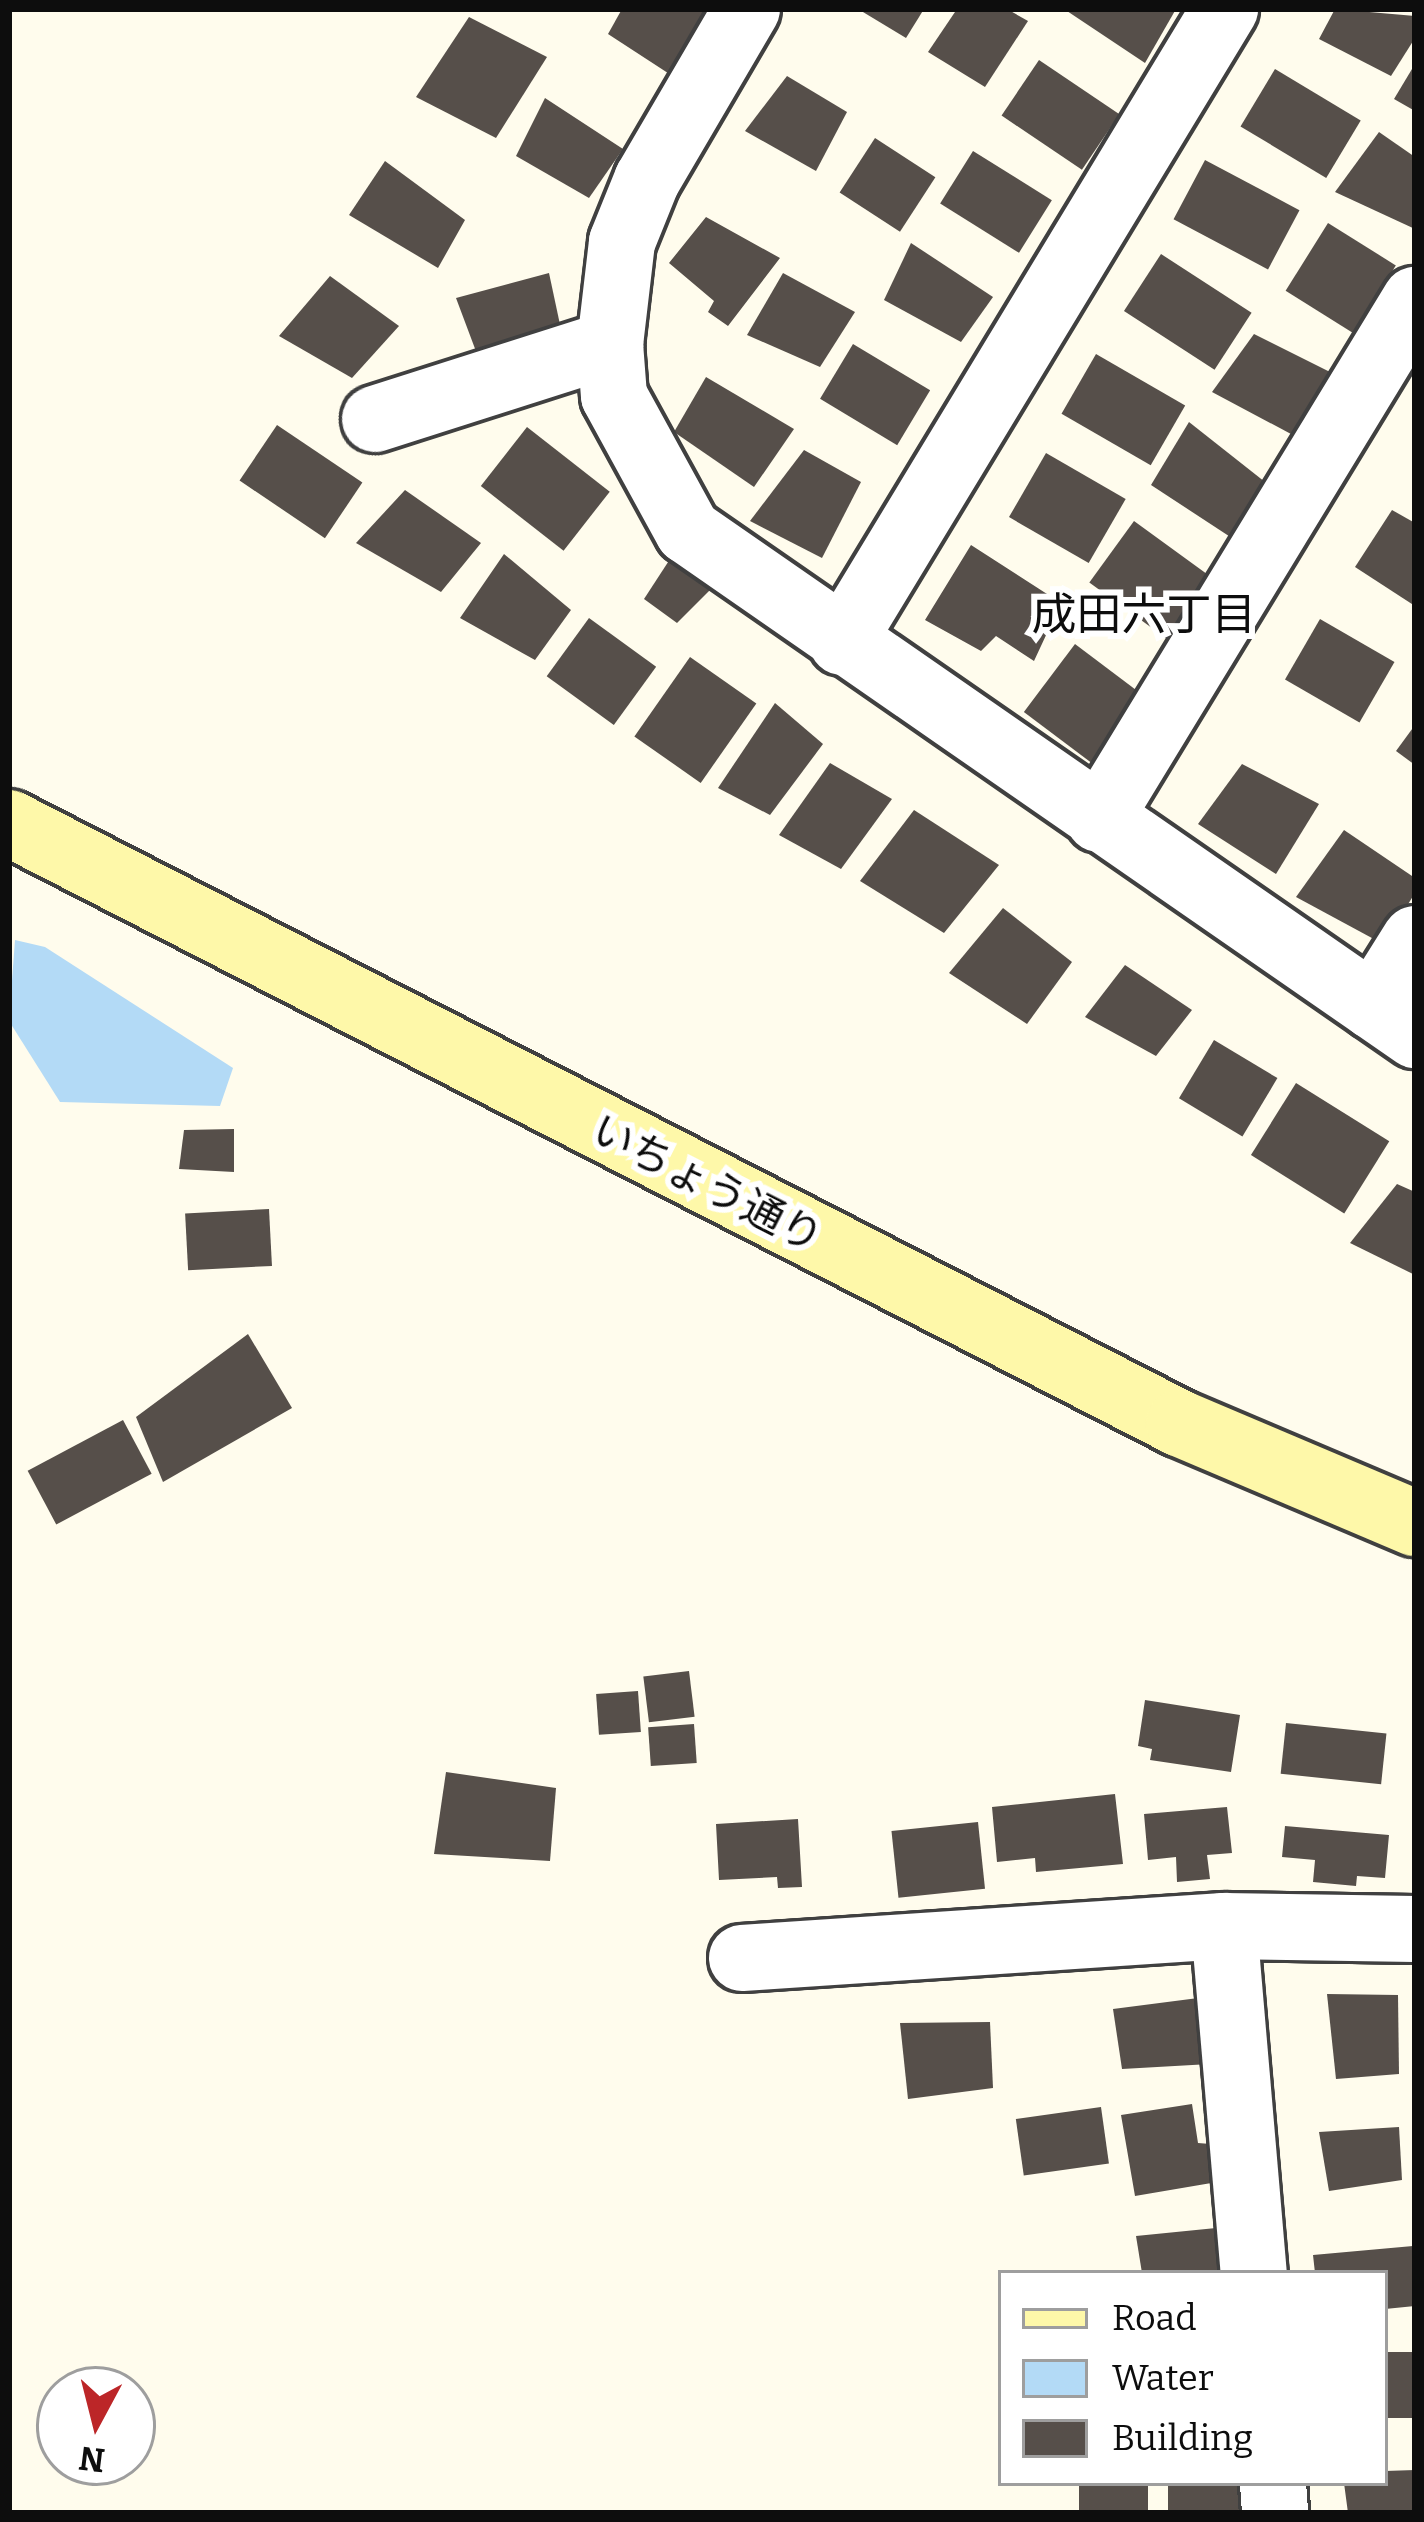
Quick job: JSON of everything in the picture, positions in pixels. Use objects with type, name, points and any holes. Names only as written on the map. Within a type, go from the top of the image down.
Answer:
[{"type":"street","points":[[747,9],[647,180],[622,242],[610,344],[614,396],[688,531],[1394,1020],[1415,939]]},
{"type":"street","points":[[842,642],[1225,9]]},
{"type":"street","points":[[1099,820],[1415,300]]},
{"type":"street","points":[[375,419],[610,344]]},
{"type":"street","name":"いちょう通り","points":[[9,823],[1179,1423],[1415,1523]]},
{"type":"street","points":[[742,1958],[1224,1926],[1415,1929]]},
{"type":"street","points":[[1224,1926],[1254,2270]]},
{"type":"water","points":[[15,940],[45,947],[233,1068],[220,1106],[60,1102],[9,1021]]},
{"type":"building","points":[[622,9],[704,9],[716,15],[674,77],[608,34]]},
{"type":"building","points":[[858,9],[924,9],[906,38]]},
{"type":"building","points":[[957,9],[1007,9],[1028,21],[985,87],[928,52]]},
{"type":"building","points":[[1064,9],[1176,9],[1145,63]]},
{"type":"building","points":[[1335,9],[1415,16],[1415,38],[1391,76],[1319,39]]},
{"type":"building","points":[[469,17],[547,57],[496,138],[416,97]]},
{"type":"building","points":[[1039,60],[1119,114],[1082,170],[1002,116]]},
{"type":"building","points":[[1415,64],[1415,111],[1394,99]]},
{"type":"building","points":[[1275,69],[1361,121],[1326,178],[1240,126]]},
{"type":"building","points":[[787,76],[847,112],[816,171],[745,131]]},
{"type":"building","points":[[545,98],[623,149],[589,198],[516,156]]},
{"type":"building","points":[[1379,132],[1415,157],[1415,229],[1335,192]]},
{"type":"building","points":[[875,138],[935,177],[900,232],[840,193]]},
{"type":"building","points":[[973,151],[1052,200],[1019,253],[940,204]]},
{"type":"building","points":[[1205,160],[1299,210],[1268,269],[1174,219]]},
{"type":"building","points":[[385,161],[465,220],[438,268],[349,215]]},
{"type":"building","points":[[706,217],[780,258],[728,326],[708,312],[714,301],[669,263]]},
{"type":"building","points":[[1328,223],[1396,265],[1353,333],[1286,291]]},
{"type":"building","points":[[911,243],[993,297],[961,342],[884,300]]},
{"type":"building","points":[[1161,254],[1252,313],[1215,370],[1124,311]]},
{"type":"building","points":[[549,273],[562,334],[480,362],[456,298]]},
{"type":"building","points":[[783,273],[855,312],[820,367],[747,335]]},
{"type":"building","points":[[330,276],[399,326],[352,378],[279,336]]},
{"type":"building","points":[[1254,334],[1332,373],[1291,434],[1212,392]]},
{"type":"building","points":[[853,344],[930,390],[897,445],[820,399]]},
{"type":"building","points":[[1096,354],[1185,406],[1151,465],[1062,414]]},
{"type":"building","points":[[706,377],[794,429],[754,487],[674,432]]},
{"type":"building","points":[[1189,422],[1274,489],[1238,542],[1151,485]]},
{"type":"building","points":[[277,425],[362,483],[325,538],[240,481]]},
{"type":"building","points":[[527,427],[610,492],[564,551],[481,486]]},
{"type":"building","points":[[804,450],[861,482],[822,558],[750,521]]},
{"type":"building","points":[[1046,453],[1126,499],[1089,563],[1009,517]]},
{"type":"building","points":[[405,490],[481,543],[441,592],[356,543]]},
{"type":"building","points":[[1392,510],[1415,523],[1415,606],[1355,567]]},
{"type":"building","points":[[1134,521],[1219,583],[1174,644],[1089,582]]},
{"type":"building","points":[[971,545],[1061,603],[1034,661],[996,636],[981,651],[925,620]]},
{"type":"building","points":[[504,554],[571,610],[535,660],[460,618]]},
{"type":"building","points":[[672,556],[717,583],[677,623],[644,599]]},
{"type":"building","points":[[589,618],[656,667],[614,725],[547,676]]},
{"type":"building","points":[[1320,619],[1394,662],[1359,723],[1285,680]]},
{"type":"building","points":[[1075,644],[1152,702],[1101,770],[1024,712]]},
{"type":"building","points":[[690,657],[756,703],[701,783],[634,736]]},
{"type":"building","points":[[775,703],[823,744],[770,815],[718,788]]},
{"type":"building","points":[[1415,725],[1415,765],[1396,751]]},
{"type":"building","points":[[830,763],[892,799],[841,869],[779,835]]},
{"type":"building","points":[[1242,764],[1319,804],[1276,874],[1198,824]]},
{"type":"building","points":[[914,810],[999,865],[944,933],[860,881]]},
{"type":"building","points":[[1344,830],[1415,878],[1415,893],[1383,944],[1296,897]]},
{"type":"building","points":[[1003,908],[1072,962],[1027,1024],[949,973]]},
{"type":"building","points":[[1125,965],[1192,1010],[1156,1056],[1085,1017]]},
{"type":"building","points":[[1214,1040],[1277,1078],[1242,1136],[1179,1098]]},
{"type":"building","points":[[1296,1083],[1389,1141],[1344,1213],[1251,1155]]},
{"type":"building","points":[[234,1129],[234,1172],[179,1169],[184,1130]]},
{"type":"building","points":[[1397,1184],[1415,1192],[1415,1275],[1350,1243]]},
{"type":"building","points":[[269,1209],[272,1266],[188,1270],[185,1213]]},
{"type":"building","points":[[248,1334],[292,1408],[163,1482],[136,1417]]},
{"type":"building","points":[[123,1420],[152,1474],[56,1525],[28,1471]]},
{"type":"building","points":[[689,1671],[695,1717],[649,1722],[643,1677]]},
{"type":"building","points":[[638,1691],[641,1732],[599,1735],[596,1694]]},
{"type":"building","points":[[1145,1700],[1240,1715],[1231,1772],[1150,1760],[1152,1749],[1138,1746]]},
{"type":"building","points":[[1286,1723],[1386,1734],[1381,1784],[1281,1774]]},
{"type":"building","points":[[694,1724],[697,1763],[651,1766],[648,1727]]},
{"type":"building","points":[[446,1772],[556,1788],[550,1861],[434,1854]]},
{"type":"building","points":[[1115,1794],[1123,1864],[1036,1872],[1035,1858],[997,1862],[992,1807]]},
{"type":"building","points":[[1227,1807],[1232,1853],[1207,1855],[1210,1879],[1177,1882],[1176,1857],[1148,1860],[1144,1814]]},
{"type":"building","points":[[798,1819],[802,1887],[778,1888],[777,1877],[719,1880],[716,1824]]},
{"type":"building","points":[[978,1822],[985,1889],[898,1898],[891,1831]]},
{"type":"building","points":[[1285,1826],[1389,1835],[1385,1878],[1357,1876],[1356,1886],[1313,1882],[1315,1860],[1282,1857]]},
{"type":"building","points":[[1327,1994],[1398,1995],[1399,2074],[1336,2079]]},
{"type":"building","points":[[1206,1997],[1210,2064],[1122,2069],[1113,2009]]},
{"type":"building","points":[[990,2022],[993,2088],[908,2099],[900,2023]]},
{"type":"building","points":[[1192,2104],[1198,2143],[1223,2145],[1229,2180],[1135,2196],[1121,2115]]},
{"type":"building","points":[[1101,2107],[1109,2163],[1024,2175],[1016,2119]]},
{"type":"building","points":[[1399,2127],[1402,2180],[1329,2191],[1319,2132]]},
{"type":"building","points":[[1226,2227],[1232,2270],[1142,2270],[1136,2236]]},
{"type":"building","points":[[1413,2246],[1415,2306],[1388,2309],[1388,2270],[1315,2270],[1313,2255]]},
{"type":"building","points":[[1388,2352],[1415,2352],[1415,2418],[1388,2418]]},
{"type":"building","points":[[1415,2470],[1415,2513],[1348,2513],[1344,2486],[1388,2486],[1388,2471]]},
{"type":"building","points":[[1079,2486],[1148,2486],[1148,2513],[1079,2513]]},
{"type":"building","points":[[1168,2486],[1257,2486],[1257,2513],[1168,2513]]},
{"type":"district","name":"成田六丁目","points":[[1144,616]]}]
